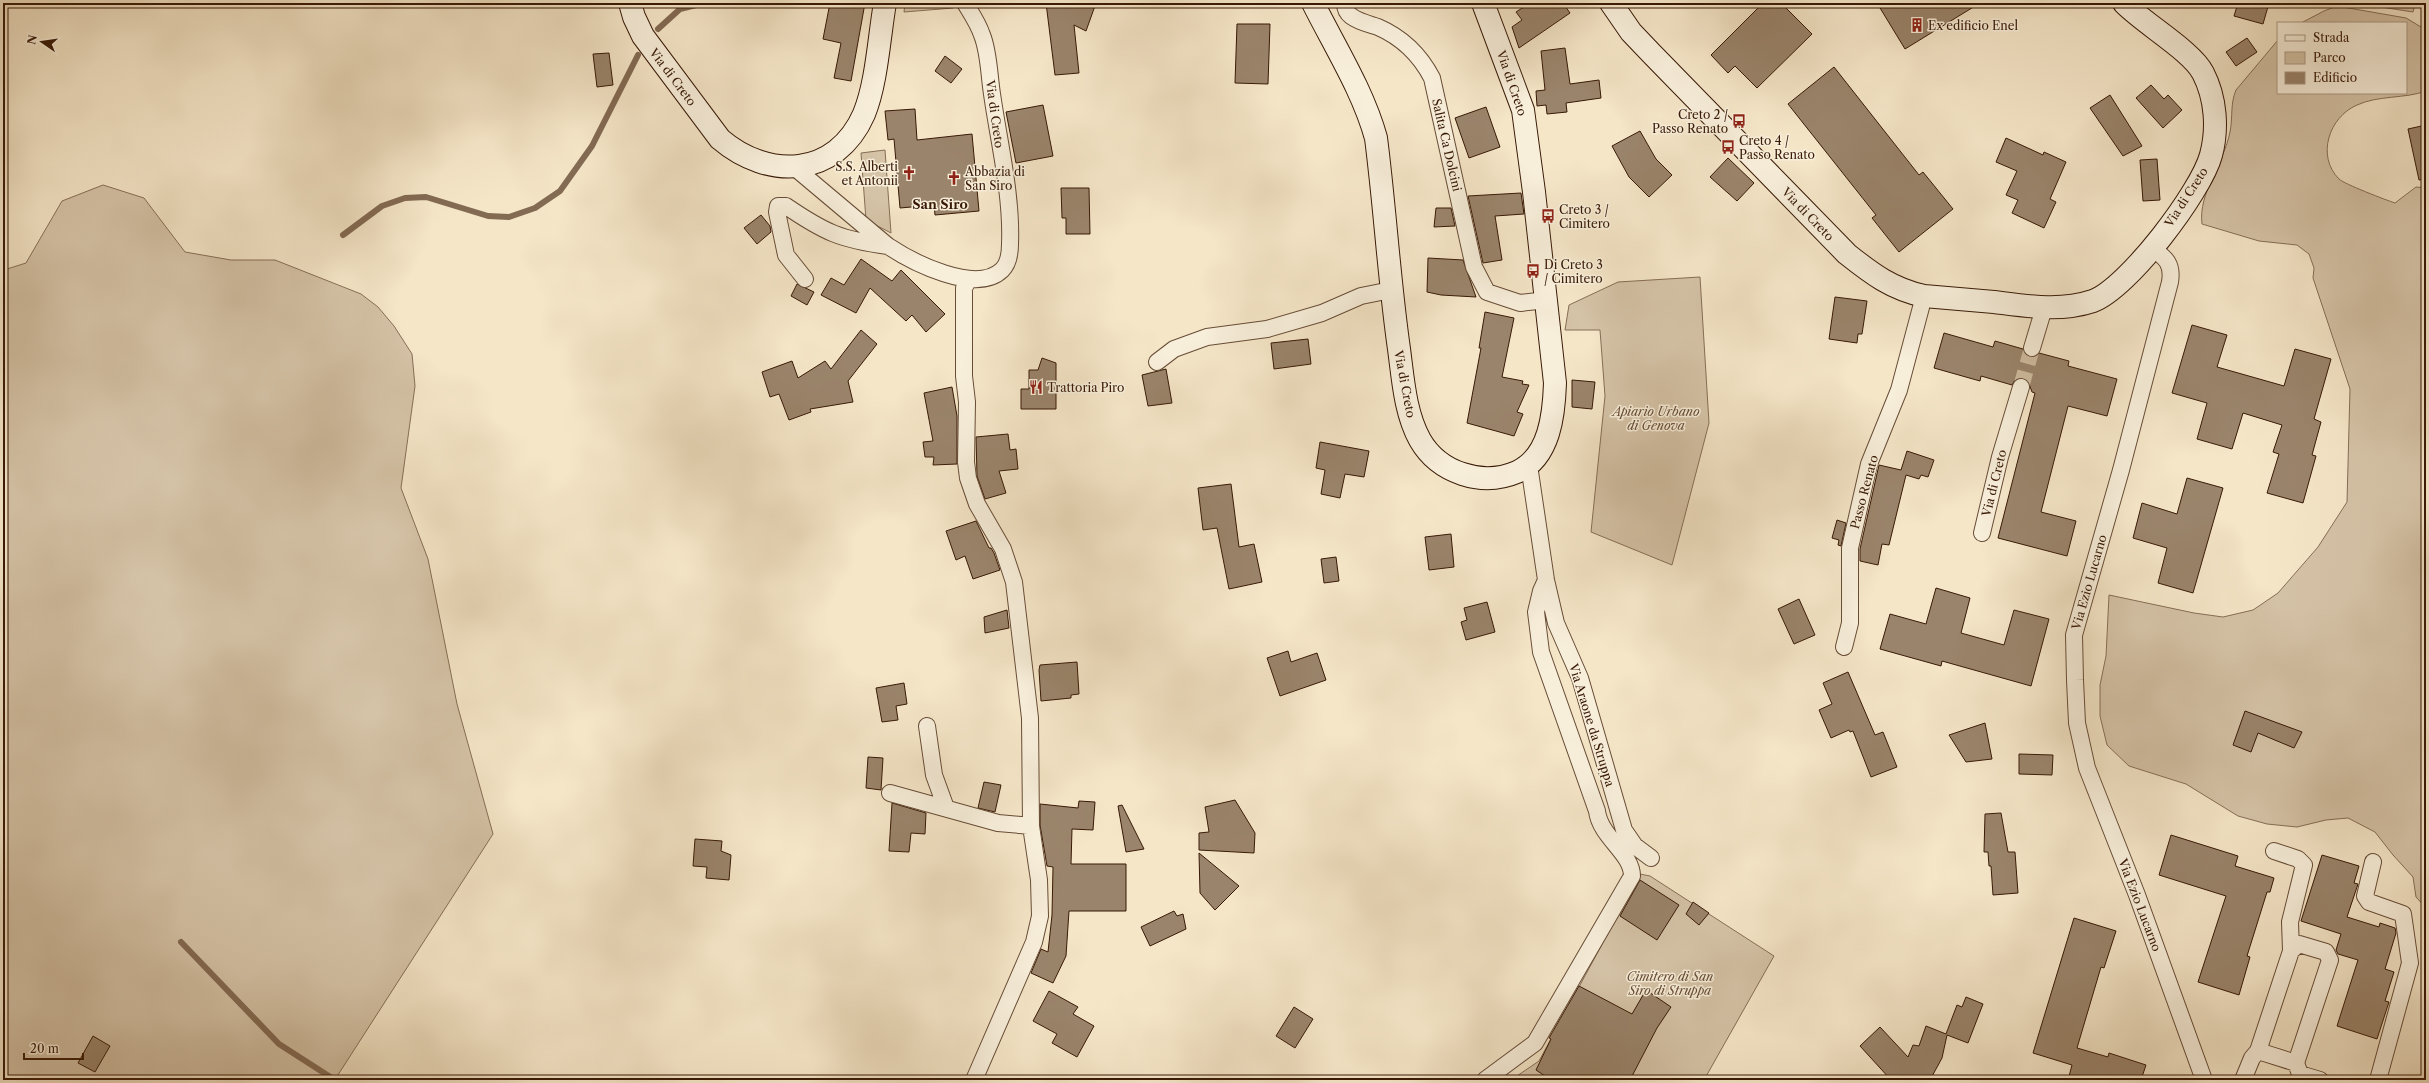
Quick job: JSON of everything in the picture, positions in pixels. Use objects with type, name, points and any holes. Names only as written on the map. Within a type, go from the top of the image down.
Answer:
[{"type":"main road","name":"Via di Creto","points":[[630,3],[634,18],[643,36],[720,139],[733,151],[764,164],[794,168],[817,161],[829,155],[858,125],[871,87],[885,3]]},
{"type":"main road","name":"Via di Creto","points":[[1312,3],[1371,120],[1380,170],[1391,290],[1411,419],[1420,440],[1431,455],[1446,468],[1470,477],[1504,477],[1529,465],[1542,448],[1549,431],[1554,409],[1555,382],[1547,300],[1523,110],[1483,3]]},
{"type":"main road","name":"Via di Creto","points":[[1611,3],[1631,32],[1847,254],[1876,278],[1891,286],[1924,296],[2044,308],[2069,306],[2093,300],[2107,293],[2118,285],[2152,248],[2181,209],[2204,172],[2214,142],[2215,111],[2208,84],[2203,72],[2195,62],[2124,3]]},
{"type":"street","name":"Via di Creto","points":[[794,168],[902,256],[938,272],[969,279],[992,277],[1003,269],[1008,260],[1010,245],[1008,199],[983,35],[965,3]]},
{"type":"street","name":"Salita Ca Dolcini","points":[[1345,3],[1346,9],[1352,16],[1378,28],[1402,42],[1427,68],[1439,104],[1474,267],[1487,292],[1520,303],[1547,300]]},
{"type":"street","points":[[805,279],[786,255],[777,212],[778,206],[786,206],[812,224],[840,238],[888,246]]},
{"type":"street","name":"Via Ezio Lucarno","points":[[2152,248],[2167,259],[2172,270],[2121,470],[2074,634],[2077,723],[2087,768],[2137,895],[2204,1080]]},
{"type":"street","points":[[969,279],[964,288],[964,376],[967,402],[966,462],[968,478],[977,504],[1003,549],[1014,582],[1030,718],[1031,826],[1040,892],[1038,932],[974,1080]]},
{"type":"street","points":[[1157,362],[1174,349],[1207,337],[1268,330],[1322,313],[1361,296],[1391,290]]},
{"type":"street","name":"Passo Renato","points":[[1844,647],[1850,623],[1850,548],[1869,464],[1899,390],[1924,296]]},
{"type":"street","points":[[2032,348],[2044,308]]},
{"type":"street","name":"Via di Creto","points":[[1982,533],[2000,457],[2021,388]]},
{"type":"street","name":"Via Araone da Struppa","points":[[1529,465],[1546,580],[1556,623],[1580,678],[1624,830],[1635,846],[1651,858]]},
{"type":"street","points":[[1485,1080],[1535,1043],[1632,876],[1630,863],[1598,822],[1597,811],[1540,652],[1536,612],[1541,590],[1546,580]]},
{"type":"street","points":[[927,726],[934,775],[946,808]]},
{"type":"street","points":[[890,793],[998,823],[1031,826]]},
{"type":"street","points":[[2243,1080],[2252,1058],[2258,1051],[2291,951],[2290,922],[2304,865],[2298,858],[2274,851]]},
{"type":"street","points":[[2373,862],[2364,892],[2365,896],[2369,902],[2403,914],[2410,963],[2378,1080]]},
{"type":"street","points":[[2291,951],[2299,944],[2326,952],[2330,960],[2296,1063],[2300,1074],[2320,1080]]},
{"type":"street","points":[[2258,1051],[2296,1063]]},
{"type":"green space","points":[[905,3],[951,3],[953,8],[904,12]]},
{"type":"green space","points":[[2356,3],[2415,3],[2413,12]]},
{"type":"green space","points":[[2337,6],[2406,18],[2426,30],[2426,91],[2409,95],[2383,98],[2357,105],[2339,118],[2329,138],[2327,149],[2328,159],[2332,170],[2339,179],[2395,203],[2416,187],[2426,188],[2426,908],[2416,897],[2413,877],[2375,832],[2348,818],[2326,820],[2297,827],[2267,824],[2238,816],[2186,784],[2129,766],[2107,745],[2100,716],[2100,685],[2106,656],[2109,595],[2194,613],[2223,617],[2253,610],[2278,593],[2318,547],[2347,502],[2350,389],[2313,278],[2314,268],[2309,254],[2297,245],[2259,241],[2202,224],[2204,201],[2227,144],[2231,126],[2233,100],[2236,90],[2277,41],[2277,94],[2407,94],[2407,22],[2303,22]]},
{"type":"green space","points":[[885,150],[891,233],[866,220],[861,153]]},
{"type":"green space","points":[[103,185],[144,198],[185,252],[231,260],[275,260],[361,294],[378,307],[394,326],[412,354],[415,386],[401,488],[428,559],[457,704],[493,834],[336,1078],[329,1080],[3,1080],[3,262],[7,269],[26,263],[62,201]]},
{"type":"green space","name":"Apiario Urbano di Genova","points":[[1700,277],[1709,423],[1672,565],[1591,532],[1605,396],[1600,330],[1565,330],[1569,305],[1618,282]]},
{"type":"green space","name":"Cimitero di San Siro di Struppa","points":[[1640,874],[1650,876],[1774,956],[1704,1080],[1511,1080],[1539,1061]]},
{"type":"building","points":[[830,3],[865,3],[851,81],[834,78],[841,43],[823,39]]},
{"type":"building","points":[[1046,3],[1096,3],[1086,31],[1074,25],[1079,73],[1055,75]]},
{"type":"building","points":[[1530,3],[1563,3],[1570,13],[1519,48],[1512,27],[1522,20],[1516,12]]},
{"type":"building","points":[[1763,3],[1781,3],[1812,34],[1757,88],[1735,66],[1728,73],[1711,55]]},
{"type":"building","name":"Ex edificio Enel","points":[[1877,3],[1980,3],[1905,49]]},
{"type":"building","points":[[2238,3],[2269,3],[2263,24],[2234,16]]},
{"type":"building","points":[[1237,24],[1270,24],[1268,84],[1235,83]]},
{"type":"building","points":[[2247,38],[2257,52],[2236,66],[2226,52]]},
{"type":"building","points":[[1565,48],[1570,84],[1599,80],[1601,98],[1566,103],[1567,112],[1547,114],[1546,105],[1537,106],[1536,91],[1545,90],[1541,51]]},
{"type":"building","points":[[609,53],[613,85],[597,87],[593,54]]},
{"type":"building","points":[[945,56],[962,69],[951,83],[935,71]]},
{"type":"building","points":[[1834,67],[1919,175],[1923,172],[1953,209],[1899,252],[1872,218],[1876,215],[1788,104]]},
{"type":"building","points":[[2151,85],[2164,99],[2168,95],[2182,110],[2163,128],[2136,98]]},
{"type":"building","points":[[2110,95],[2142,146],[2123,156],[2090,108]]},
{"type":"building","points":[[1043,105],[1053,156],[1016,163],[1006,112]]},
{"type":"building","points":[[1486,107],[1500,147],[1469,158],[1455,118]]},
{"type":"building","points":[[915,109],[917,140],[972,134],[979,211],[935,215],[934,205],[900,208],[894,139],[888,140],[885,111]]},
{"type":"building","points":[[2426,125],[2426,179],[2419,180],[2408,129]]},
{"type":"building","points":[[1640,131],[1656,159],[1672,175],[1649,197],[1629,177],[1612,146]]},
{"type":"building","points":[[2006,138],[2043,155],[2044,152],[2066,162],[2050,199],[2056,202],[2044,228],[2012,213],[2018,200],[2006,195],[2017,171],[1996,162]]},
{"type":"building","points":[[1728,158],[1754,183],[1737,201],[1710,177]]},
{"type":"building","points":[[2157,159],[2160,200],[2143,201],[2140,160]]},
{"type":"building","points":[[1061,188],[1089,188],[1090,234],[1066,234],[1066,218],[1062,218]]},
{"type":"building","points":[[1521,193],[1524,214],[1495,216],[1502,260],[1483,263],[1468,196]]},
{"type":"building","points":[[1436,208],[1451,208],[1455,226],[1434,227]]},
{"type":"building","points":[[761,215],[770,226],[771,232],[757,244],[744,228]]},
{"type":"building","points":[[1428,258],[1463,260],[1476,297],[1441,295],[1427,292]]},
{"type":"building","points":[[861,259],[892,281],[901,270],[945,314],[926,332],[912,315],[906,321],[870,288],[856,313],[821,295],[831,278],[844,285]]},
{"type":"building","points":[[797,284],[814,292],[807,305],[791,296]]},
{"type":"building","points":[[1835,297],[1867,301],[1862,334],[1858,334],[1857,343],[1829,339]]},
{"type":"building","points":[[1485,312],[1514,318],[1502,377],[1523,381],[1522,384],[1529,385],[1517,412],[1523,414],[1514,436],[1467,423],[1481,348],[1479,348]]},
{"type":"building","points":[[2192,325],[2227,335],[2217,367],[2284,386],[2295,349],[2331,359],[2314,419],[2321,422],[2312,455],[2316,456],[2303,503],[2267,493],[2279,454],[2273,452],[2282,425],[2243,413],[2232,449],[2197,439],[2207,403],[2172,393]]},
{"type":"building","points":[[861,330],[877,344],[848,381],[853,402],[810,409],[811,412],[789,420],[779,394],[770,397],[762,372],[792,361],[798,378],[825,361],[831,369]]},
{"type":"building","points":[[1944,333],[1993,347],[1995,341],[2023,349],[2029,357],[2035,357],[2039,353],[2069,361],[2068,366],[2117,379],[2107,416],[2068,406],[2041,512],[2076,521],[2067,556],[1998,538],[2035,393],[2032,392],[2028,381],[2023,378],[2015,380],[2012,385],[1981,376],[1980,381],[1934,368]]},
{"type":"building","points":[[1308,339],[1311,364],[1274,369],[1271,343]]},
{"type":"building","points":[[1042,358],[1056,363],[1056,409],[1021,409],[1021,389],[1029,389],[1029,370],[1038,370]]},
{"type":"building","points":[[1166,369],[1172,403],[1148,406],[1142,375]]},
{"type":"building","points":[[1572,380],[1595,382],[1592,409],[1572,407]]},
{"type":"building","points":[[952,387],[957,416],[957,464],[933,465],[934,457],[925,457],[923,442],[933,441],[924,393]]},
{"type":"building","points":[[1008,434],[1010,450],[1016,449],[1018,469],[999,471],[1006,493],[985,499],[977,476],[976,437]]},
{"type":"building","points":[[1320,442],[1369,451],[1364,477],[1345,474],[1340,498],[1321,494],[1325,470],[1316,468]]},
{"type":"building","points":[[1907,451],[1934,460],[1928,477],[1921,475],[1919,479],[1906,475],[1889,545],[1882,544],[1878,565],[1860,561],[1860,549],[1879,465],[1901,470]]},
{"type":"building","points":[[2187,478],[2223,488],[2193,593],[2158,583],[2167,548],[2133,538],[2142,503],[2177,514]]},
{"type":"building","points":[[1231,484],[1239,547],[1254,544],[1262,582],[1229,589],[1217,528],[1203,530],[1198,488]]},
{"type":"building","points":[[1837,520],[1846,523],[1841,546],[1838,545],[1839,540],[1832,538]]},
{"type":"building","points":[[976,521],[989,548],[991,548],[994,553],[1000,570],[973,579],[965,556],[956,560],[946,531]]},
{"type":"building","points":[[1451,534],[1454,567],[1429,570],[1425,537]]},
{"type":"building","points":[[1336,557],[1339,581],[1324,583],[1321,559]]},
{"type":"building","points":[[1936,588],[1970,598],[1961,633],[2004,645],[2014,610],[2049,619],[2031,686],[1942,661],[1941,666],[1880,649],[1890,614],[1926,624]]},
{"type":"building","points":[[1799,599],[1815,635],[1794,644],[1778,609]]},
{"type":"building","points":[[1487,602],[1495,632],[1466,640],[1461,622],[1467,620],[1464,608]]},
{"type":"building","points":[[1007,610],[1009,628],[985,633],[984,617]]},
{"type":"building","points":[[1288,651],[1291,662],[1317,653],[1326,680],[1280,696],[1267,658]]},
{"type":"building","points":[[1077,662],[1079,694],[1071,695],[1071,698],[1041,701],[1040,665]]},
{"type":"building","points":[[1848,672],[1875,735],[1883,732],[1897,767],[1871,777],[1853,731],[1850,732],[1849,730],[1831,738],[1819,710],[1832,704],[1823,683]]},
{"type":"building","points":[[904,683],[907,704],[896,706],[898,720],[882,722],[876,688]]},
{"type":"building","points":[[2245,711],[2302,732],[2294,748],[2258,733],[2251,752],[2233,745]]},
{"type":"building","points":[[1985,723],[1992,759],[1966,762],[1949,735]]},
{"type":"building","points":[[2019,754],[2053,755],[2052,775],[2019,774]]},
{"type":"building","points":[[868,757],[883,758],[881,790],[866,788]]},
{"type":"building","points":[[984,782],[1001,785],[995,812],[978,808]]},
{"type":"building","points":[[1235,800],[1255,833],[1254,853],[1199,850],[1199,833],[1209,832],[1205,807]]},
{"type":"building","points":[[1079,801],[1095,802],[1093,830],[1072,829],[1071,864],[1126,864],[1126,911],[1069,911],[1066,956],[1053,983],[1031,973],[1041,949],[1048,952],[1052,915],[1053,867],[1047,866],[1040,825],[1040,804],[1078,808]]},
{"type":"building","points":[[892,803],[926,813],[925,834],[911,833],[909,852],[889,851]]},
{"type":"building","points":[[1122,805],[1144,849],[1126,852],[1118,806]]},
{"type":"building","points":[[2001,813],[2008,852],[2015,852],[2018,893],[1993,895],[1991,866],[1989,866],[1988,852],[1984,852],[1985,814]]},
{"type":"building","points":[[2171,835],[2238,856],[2235,866],[2274,878],[2270,892],[2267,892],[2247,956],[2250,957],[2239,995],[2198,982],[2226,896],[2159,875]]},
{"type":"building","points":[[695,839],[722,841],[721,851],[731,855],[729,880],[706,878],[707,867],[693,866]]},
{"type":"building","points":[[1199,853],[1239,886],[1215,910],[1200,893]]},
{"type":"building","points":[[2322,855],[2359,866],[2354,883],[2358,884],[2347,917],[2379,927],[2380,923],[2395,928],[2396,933],[2385,969],[2394,972],[2385,1001],[2389,1002],[2377,1039],[2337,1026],[2358,960],[2338,954],[2336,950],[2341,934],[2301,921]]},
{"type":"building","points":[[1640,880],[1679,905],[1657,940],[1620,916]]},
{"type":"building","points":[[1693,902],[1709,913],[1699,925],[1686,914]]},
{"type":"building","points":[[1174,911],[1177,916],[1183,914],[1186,929],[1150,946],[1141,927]]},
{"type":"building","points":[[2074,918],[2116,931],[2104,968],[2101,967],[2077,1048],[2108,1057],[2109,1053],[2146,1065],[2141,1080],[2068,1080],[2072,1065],[2033,1053]]},
{"type":"building","points":[[1579,986],[1632,1014],[1646,990],[1671,1007],[1657,1028],[1630,1080],[1551,1080],[1536,1070],[1551,1039],[1549,1038]]},
{"type":"building","points":[[1049,991],[1078,1007],[1073,1014],[1094,1026],[1077,1057],[1052,1043],[1057,1034],[1033,1021]]},
{"type":"building","points":[[1966,997],[1983,1004],[1968,1043],[1947,1035],[1942,1058],[1930,1080],[1891,1080],[1860,1046],[1880,1027],[1908,1057],[1913,1045],[1919,1046],[1926,1026],[1946,1034],[1957,1005],[1962,1007]]},
{"type":"building","points":[[1294,1007],[1313,1019],[1295,1048],[1276,1036]]},
{"type":"building","points":[[93,1036],[110,1046],[95,1072],[78,1063]]},
{"type":"waterway","points":[[658,29],[680,9],[704,3]]},
{"type":"waterway","points":[[343,235],[382,206],[405,198],[426,197],[488,216],[509,217],[535,208],[560,191],[592,146],[638,55]]},
{"type":"waterway","points":[[181,942],[279,1044],[335,1080]]},
{"type":"tunnel","points":[[2021,387],[2032,348]]},
{"type":"place","name":"Ex edificio Enel","points":[[1917,25]]},
{"type":"place","name":"Creto 2 / Passo Renato","points":[[1739,121]]},
{"type":"place","name":"Creto 4 / Passo Renato","points":[[1728,147]]},
{"type":"place","name":"S.S. Alberti et Antonii","points":[[909,173]]},
{"type":"place","name":"Abbazia di San Siro","points":[[954,178]]},
{"type":"place","name":"Creto 3 / Cimitero","points":[[1548,216]]},
{"type":"place","name":"Di Creto 3 / Cimitero","points":[[1533,271]]},
{"type":"place","name":"Trattoria Piro","points":[[1036,387]]},
{"type":"district","name":"San Siro","points":[[940,204]]}]
